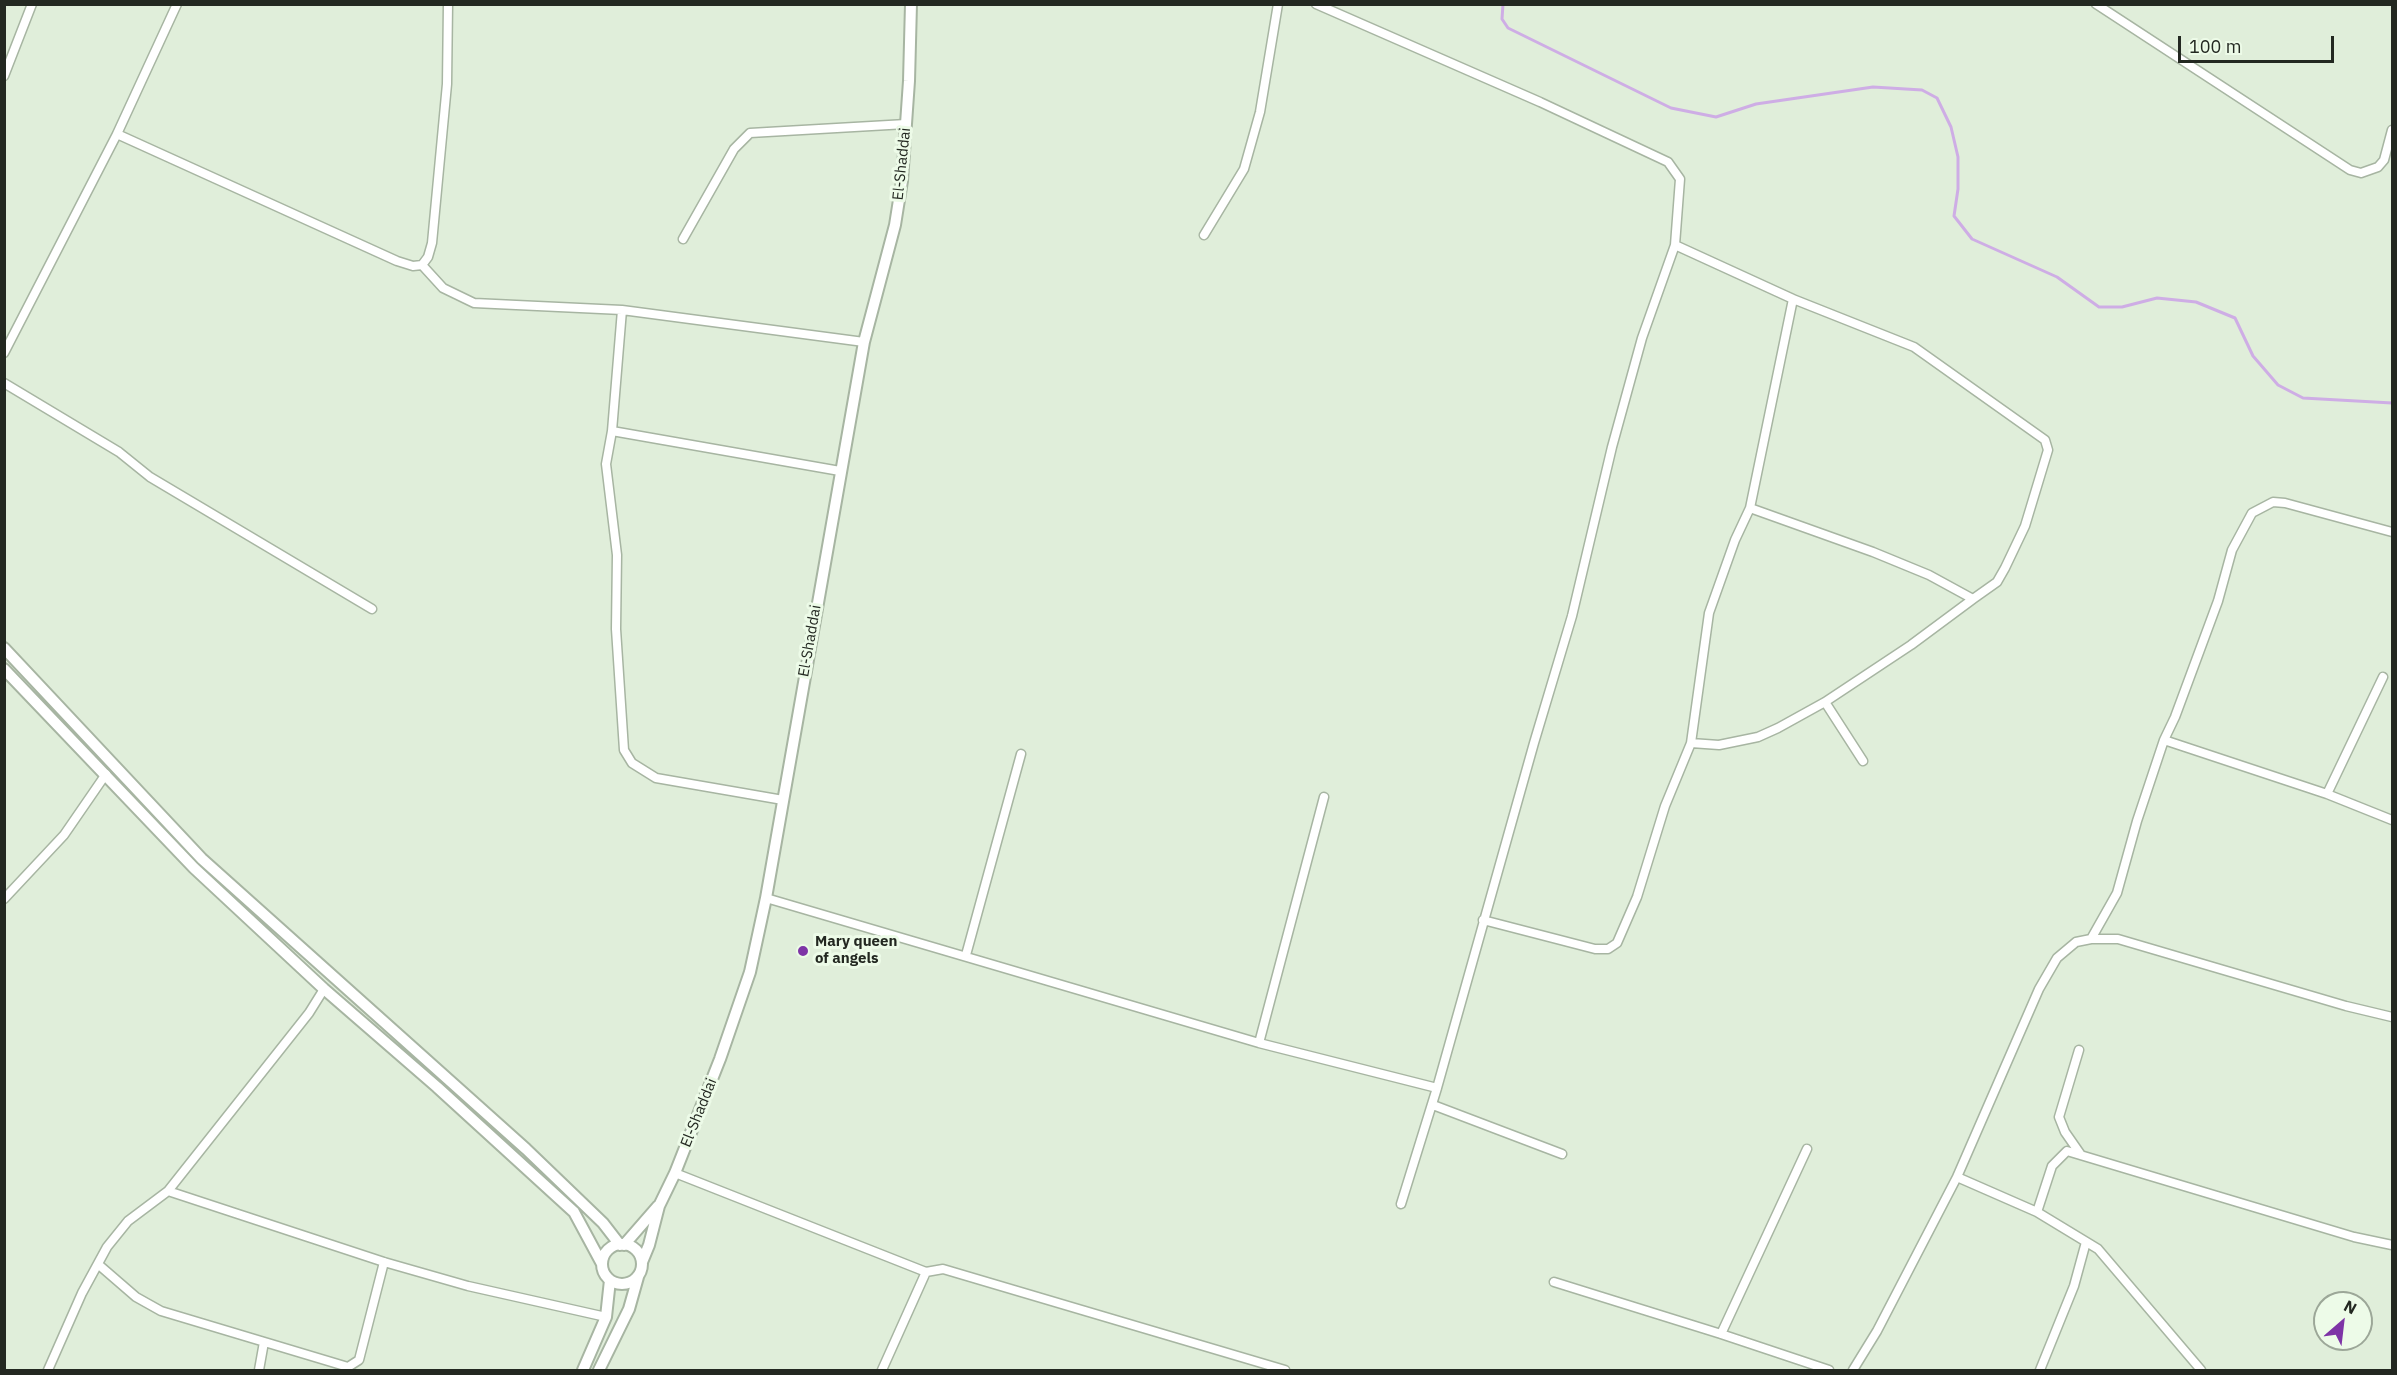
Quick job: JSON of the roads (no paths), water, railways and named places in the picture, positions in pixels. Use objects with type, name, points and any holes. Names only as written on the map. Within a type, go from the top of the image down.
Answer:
[{"type":"street","points":[[4,76],[32,4]]},
{"type":"street","points":[[4,353],[117,134],[177,4]]},
{"type":"street","points":[[117,134],[397,261],[413,266],[422,265],[428,257],[432,243],[447,84],[448,4]]},
{"type":"street","name":"El-Shaddai","points":[[642,1262],[649,1245],[658,1206],[675,1173],[720,1059],[750,972],[766,898],[864,342],[895,225],[902,181],[911,4]]},
{"type":"street","points":[[1204,235],[1244,169],[1260,112],[1278,4]]},
{"type":"street","points":[[1316,4],[1540,102],[1668,162],[1680,179],[1674,245],[1642,338],[1621,414],[1572,616],[1483,920],[1433,1105],[1401,1204]]},
{"type":"street","points":[[2096,4],[2349,170],[2361,173],[2378,167],[2384,160],[2392,130]]},
{"type":"street","points":[[683,239],[734,149],[750,133],[906,124]]},
{"type":"street","points":[[1674,245],[1793,299],[1904,341],[2045,440],[2048,445],[2025,526],[1996,582],[1911,645],[1825,702],[1758,737],[1719,745],[1691,742]]},
{"type":"street","points":[[422,265],[443,288],[474,303],[621,310],[864,342]]},
{"type":"street","points":[[1483,920],[1595,949],[1608,949],[1617,943],[1637,897],[1665,806],[1691,742],[1709,613],[1723,571],[1750,508],[1793,299]]},
{"type":"street","points":[[621,310],[612,431],[606,464],[617,555],[616,629],[624,750],[632,763],[656,778],[783,800]]},
{"type":"street","points":[[4,383],[111,446],[150,477],[372,609]]},
{"type":"street","points":[[612,431],[840,471]]},
{"type":"street","points":[[2091,939],[2117,893],[2137,821],[2164,740],[2175,717],[2218,601],[2232,550],[2253,513],[2273,502],[2285,503],[2392,532]]},
{"type":"street","points":[[1750,508],[1873,552],[1929,575],[1973,599]]},
{"type":"street","points":[[4,648],[198,863],[446,1077],[534,1157],[603,1223],[622,1245],[636,1250],[642,1262],[629,1310],[599,1371]]},
{"type":"street","points":[[4,669],[106,774],[324,989],[437,1087],[574,1212],[610,1280],[606,1317],[583,1371]]},
{"type":"street","points":[[2327,795],[2383,677]]},
{"type":"street","points":[[1825,702],[1863,761]]},
{"type":"street","points":[[2164,740],[2327,795],[2392,820]]},
{"type":"street","points":[[966,955],[1021,754]]},
{"type":"street","points":[[4,899],[64,835],[106,774]]},
{"type":"street","points":[[1259,1042],[1323,797]]},
{"type":"street","points":[[766,898],[1259,1042],[1437,1088]]},
{"type":"street","points":[[1853,1371],[1877,1331],[1957,1177],[2039,989],[2057,958],[2076,942],[2091,939],[2118,939],[2346,1006],[2392,1017]]},
{"type":"street","points":[[48,1371],[82,1293],[99,1265],[107,1246],[122,1227],[168,1191],[309,1013],[324,989]]},
{"type":"street","points":[[2079,1050],[2060,1117],[2065,1132],[2080,1155]]},
{"type":"street","points":[[437,1087],[446,1077]]},
{"type":"street","points":[[1433,1105],[1562,1154]]},
{"type":"street","points":[[1721,1334],[1807,1149]]},
{"type":"street","points":[[2037,1212],[2052,1166],[2067,1151],[2354,1237],[2392,1245]]},
{"type":"street","points":[[675,1173],[926,1272],[943,1269],[1285,1371]]},
{"type":"street","points":[[1957,1177],[2037,1212],[2086,1242],[2108,1259],[2201,1371]]},
{"type":"street","points":[[168,1191],[384,1262],[468,1286],[606,1317]]},
{"type":"street","points":[[602,1264],[606,1253],[622,1245],[658,1206]]},
{"type":"street","points":[[2040,1371],[2074,1286],[2086,1242]]},
{"type":"street","points":[[99,1265],[136,1298],[161,1311],[348,1367],[355,1365],[358,1360],[384,1262]]},
{"type":"street","points":[[882,1371],[926,1272]]},
{"type":"street","points":[[610,1280],[622,1284],[638,1277]]},
{"type":"street","points":[[1554,1282],[1721,1334],[1829,1371]]},
{"type":"street","points":[[259,1371],[264,1342]]},
{"type":"waterway","points":[[1503,4],[1502,19],[1508,28],[1671,108],[1716,117],[1756,104],[1873,87],[1922,90],[1937,98],[1951,127],[1958,157],[1958,189],[1954,216],[1972,239],[2057,277],[2099,307],[2122,307],[2157,298],[2196,302],[2235,318],[2253,356],[2278,385],[2303,398],[2392,403]]},
{"type":"place","name":"Mary queen of angels","points":[[803,951]]}]
